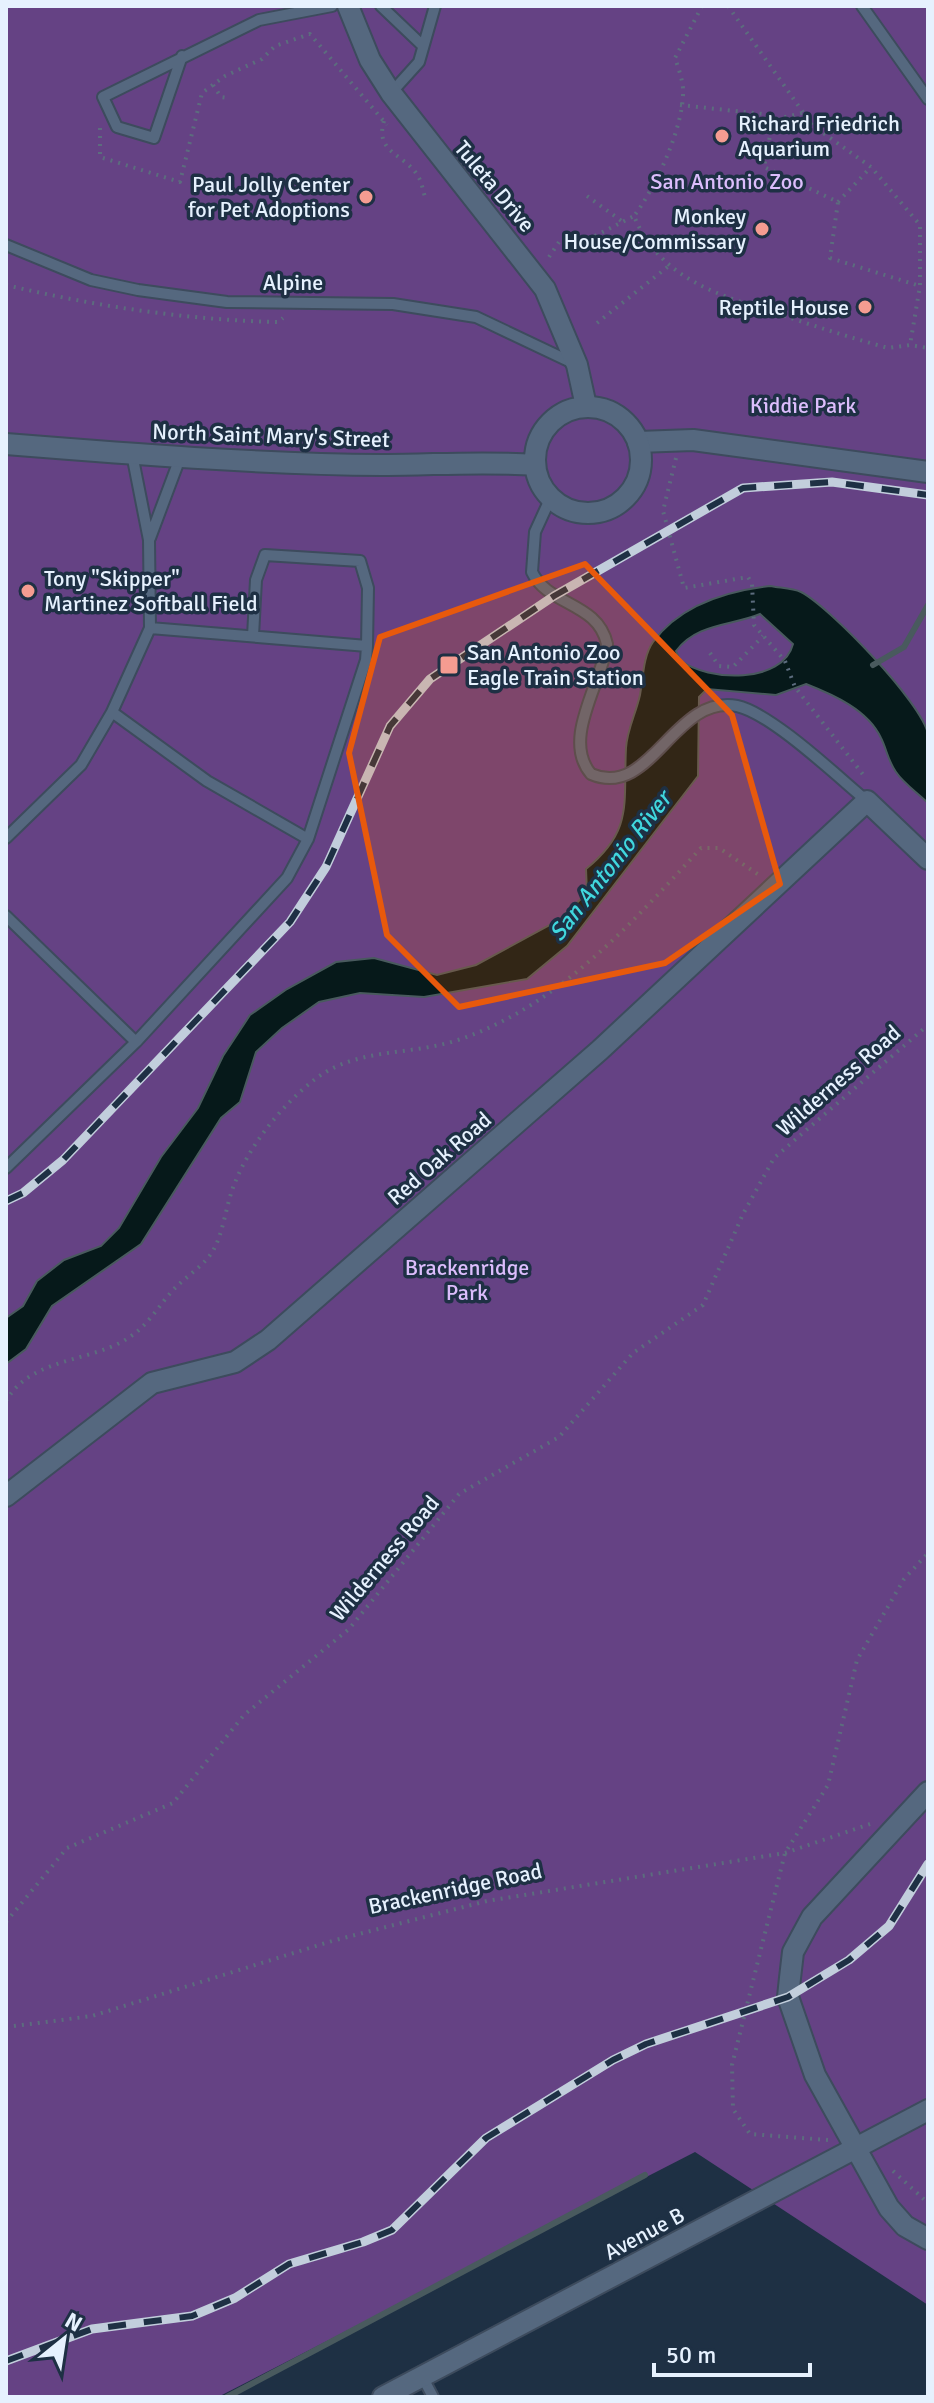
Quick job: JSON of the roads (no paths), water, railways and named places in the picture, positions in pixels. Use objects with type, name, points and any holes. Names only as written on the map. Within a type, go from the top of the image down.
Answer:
[{"type":"street","name":"Tuleta Drive","points":[[348,6],[370,60],[391,93],[545,289],[577,365],[586,406]]},
{"type":"street","points":[[586,406],[611,412],[621,419],[638,442],[641,465],[637,478],[621,501],[609,508],[581,512],[568,509],[551,497],[539,479],[535,465],[543,431],[554,418],[586,406]]},
{"type":"street","points":[[638,442],[675,439],[928,472]]},
{"type":"street","name":"North Saint Mary's Street","points":[[6,444],[180,458],[384,465],[482,461],[535,465]]},
{"type":"street","points":[[862,797],[928,859]]},
{"type":"street","name":"Red Oak Road","points":[[6,1496],[152,1383],[235,1362],[268,1340],[583,1065],[862,797]]},
{"type":"street","points":[[928,1792],[812,1917],[793,1952],[788,1997],[799,2037],[815,2075],[889,2208],[905,2226],[928,2239]]},
{"type":"street","name":"Avenue B","points":[[383,2397],[928,2110]]},
{"type":"lane","points":[[182,56],[154,138],[117,127],[103,97],[182,56],[259,20],[332,6]]},
{"type":"lane","points":[[381,6],[423,46]]},
{"type":"lane","points":[[391,93],[419,62],[435,6]]},
{"type":"lane","points":[[862,6],[928,99]]},
{"type":"lane","name":"Alpine","points":[[6,245],[91,280],[138,290],[227,302],[393,304],[476,317],[577,365]]},
{"type":"lane","points":[[6,838],[81,765],[112,712],[150,628],[149,540],[132,454]]},
{"type":"lane","points":[[149,540],[180,458]]},
{"type":"lane","points":[[551,497],[535,532],[532,572],[547,591],[588,614],[607,644],[581,732],[581,756],[591,774],[608,779],[626,775],[702,710],[737,706],[762,717],[862,797]]},
{"type":"lane","points":[[6,1168],[136,1042],[287,878],[308,839],[366,660],[368,588],[360,561],[265,555],[256,580],[253,636]]},
{"type":"lane","points":[[150,628],[367,646]]},
{"type":"lane","points":[[112,712],[207,781],[308,839]]},
{"type":"lane","points":[[6,916],[136,1042]]},
{"type":"lane","points":[[422,2376],[433,2397]]},
{"type":"water","name":"San Antonio River","points":[[770,586],[790,589],[815,601],[893,679],[910,701],[928,734],[928,803],[896,772],[881,738],[868,719],[839,699],[806,684],[776,695],[707,689],[699,697],[698,776],[567,946],[527,979],[424,997],[360,993],[319,1002],[282,1028],[256,1052],[240,1102],[221,1118],[141,1244],[52,1306],[26,1349],[6,1364],[6,1318],[23,1306],[37,1281],[64,1260],[101,1246],[119,1228],[161,1157],[198,1108],[223,1056],[250,1015],[287,989],[336,962],[374,958],[437,975],[476,965],[559,920],[587,893],[586,869],[612,841],[623,814],[627,741],[640,695],[645,661],[653,642],[664,629],[691,609],[721,596]],"holes":[[[760,614],[793,644],[786,657],[775,666],[743,675],[725,675],[692,667],[680,660],[676,651],[704,630]]]},
{"type":"waterway","points":[[873,665],[904,647],[928,605]]},
{"type":"waterway","points":[[227,2397],[645,2175]]},
{"type":"railway","points":[[6,1201],[23,1193],[63,1160],[290,922],[326,867],[390,726],[430,679],[554,596],[743,488],[832,482],[928,495]]},
{"type":"railway","points":[[6,2361],[92,2329],[192,2316],[235,2298],[289,2264],[392,2230],[486,2138],[613,2060],[646,2044],[788,1997],[849,1960],[889,1926],[928,1864]]},
{"type":"place","name":"Richard Friedrich Aquarium","points":[[722,136]]},
{"type":"place","name":"Paul Jolly Center for Pet Adoptions","points":[[366,197]]},
{"type":"place","name":"Monkey House/Commissary","points":[[762,229]]},
{"type":"place","name":"Reptile House","points":[[865,307]]},
{"type":"place","name":"Tony \"Skipper\" Martinez Softball Field","points":[[28,591]]},
{"type":"place","name":"San Antonio Zoo Eagle Train Station","points":[[449,665]]},
{"type":"park label","name":"San Antonio Zoo","points":[[727,181]]},
{"type":"park label","name":"Kiddie Park","points":[[803,405]]},
{"type":"park label","name":"Brackenridge Park","points":[[467,1280]]}]
